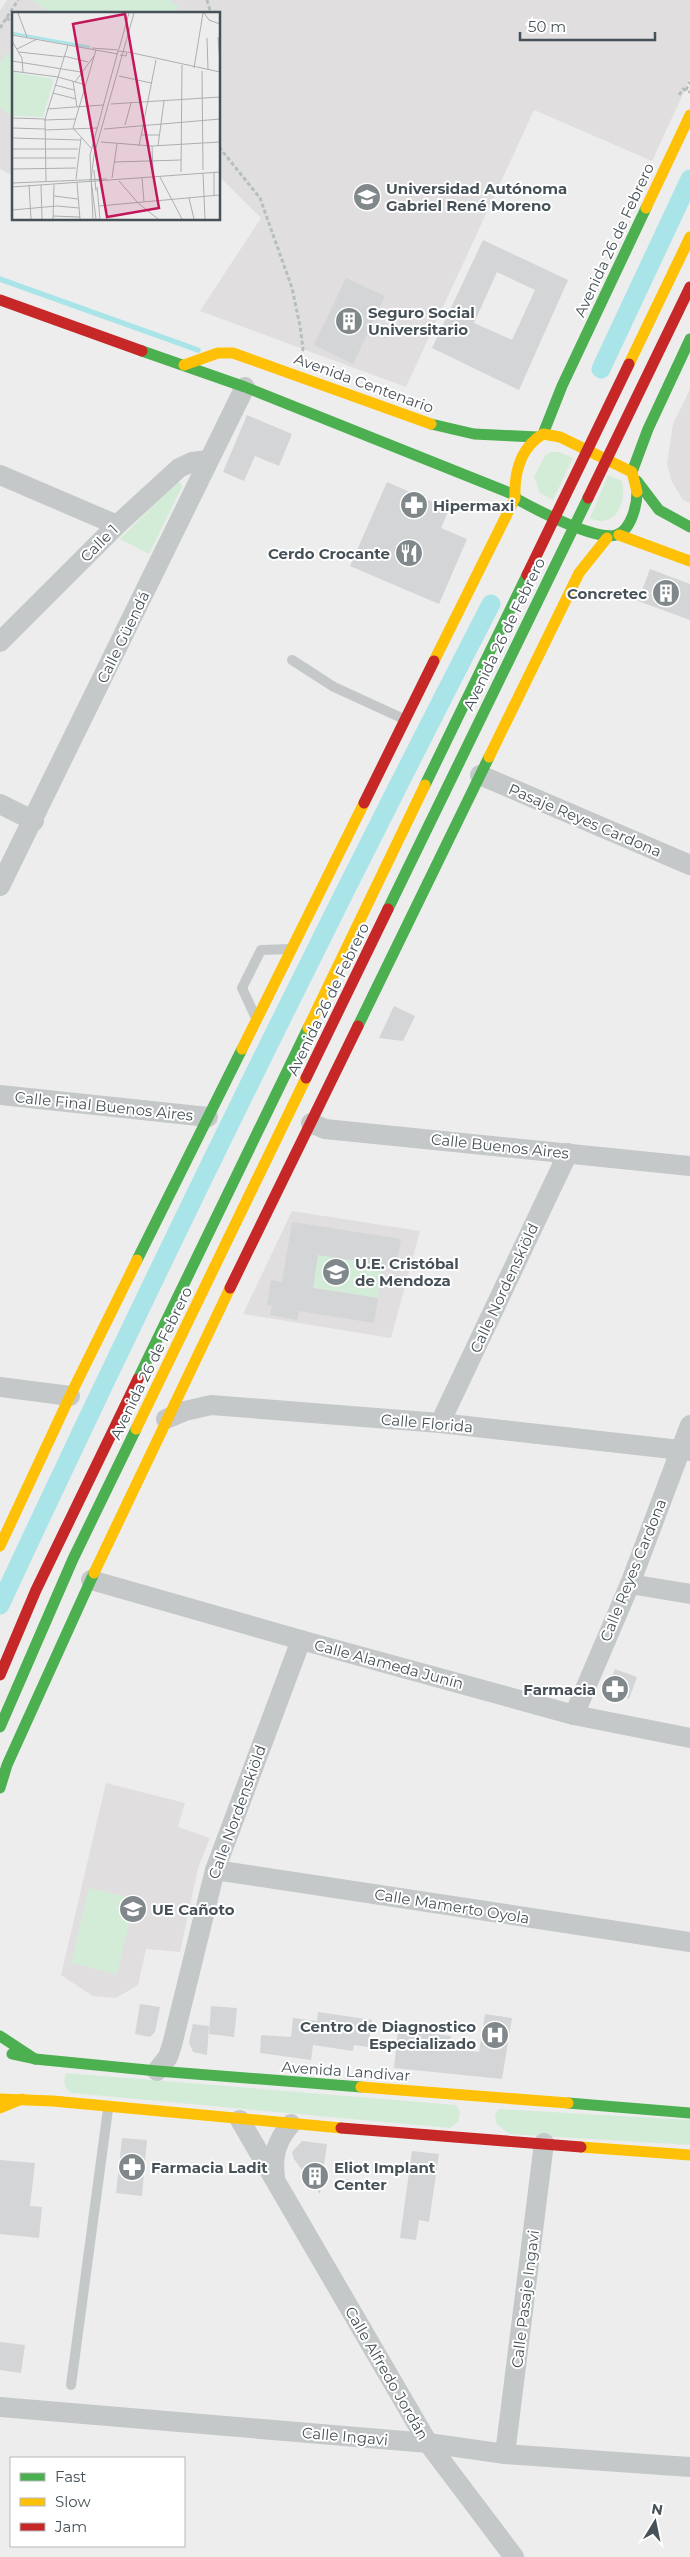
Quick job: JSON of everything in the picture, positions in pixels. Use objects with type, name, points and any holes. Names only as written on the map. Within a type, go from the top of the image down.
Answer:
[{"type":"main road","name":"Avenida 26 de Febrero","points":[[515,496],[514,478],[518,463],[526,449],[540,435],[690,115]]},
{"type":"main road","name":"Avenida 26 de Febrero","points":[[0,1675],[36,1590],[690,237]]},
{"type":"main road","name":"Avenida 26 de Febrero","points":[[0,1727],[73,1559],[690,287]]},
{"type":"main road","points":[[0,300],[245,387],[515,496],[553,517],[573,525],[613,537],[648,544],[690,561]]},
{"type":"main road","points":[[0,1788],[7,1765],[166,1419],[579,573],[628,524],[635,510],[635,477],[648,429],[690,339]]},
{"type":"main road","name":"Avenida Centenario","points":[[184,365],[218,353],[248,357],[442,428],[474,434],[540,435],[560,438],[607,459],[635,477]]},
{"type":"main road","points":[[635,477],[650,503],[662,514],[690,527]]},
{"type":"main road","points":[[0,1546],[70,1396],[208,1116],[293,949],[515,496]]},
{"type":"main road","points":[[0,2036],[35,2058]]},
{"type":"main road","name":"Avenida Landivar","points":[[0,2051],[35,2058],[158,2071],[690,2113]]},
{"type":"main road","points":[[457,2094],[465,2108]]},
{"type":"main road","points":[[486,2111],[495,2098]]},
{"type":"main road","points":[[0,2099],[22,2099],[240,2120],[690,2155]]},
{"type":"main road","points":[[0,2108],[22,2099]]},
{"type":"main road","points":[[455,2137],[464,2124]]},
{"type":"main road","points":[[486,2127],[493,2140]]},
{"type":"street","name":"Calle Güendá","points":[[0,886],[34,821],[245,387]]},
{"type":"street","name":"Calle 1","points":[[0,641],[117,525],[179,468],[192,462],[208,460]]},
{"type":"street","points":[[0,475],[117,525]]},
{"type":"street","name":"Pasaje Reyes Cardona","points":[[480,775],[690,865]]},
{"type":"street","points":[[0,804],[34,821]]},
{"type":"street","name":"Calle Final Buenos Aires","points":[[0,1094],[208,1116]]},
{"type":"street","name":"Calle Buenos Aires","points":[[311,1123],[325,1129],[690,1166]]},
{"type":"street","name":"Calle Nordenskiöld","points":[[440,1424],[568,1153]]},
{"type":"street","points":[[0,1387],[70,1396]]},
{"type":"street","name":"Calle Florida","points":[[166,1419],[185,1411],[211,1405],[440,1424],[685,1450]]},
{"type":"street","name":"Calle Reyes Cardona","points":[[574,1715],[685,1450],[690,1425]]},
{"type":"street","name":"Calle Alameda Junín","points":[[91,1580],[574,1715],[690,1738]]},
{"type":"street","points":[[630,1584],[690,1594]]},
{"type":"street","name":"Calle Nordenskiöld","points":[[158,2071],[168,2056],[172,2045],[214,1870],[301,1640]]},
{"type":"street","name":"Calle Mamerto Oyola","points":[[214,1870],[690,1942]]},
{"type":"street","name":"Calle Alfredo Jordán","points":[[240,2120],[428,2443],[514,2557]]},
{"type":"street","name":"Calle Alfredo Jordán","points":[[275,2179],[273,2164],[276,2149],[281,2135],[291,2124]]},
{"type":"street","name":"Calle Pasaje Ingavi","points":[[505,2454],[544,2143]]},
{"type":"street","name":"Calle Ingavi","points":[[0,2408],[428,2443],[505,2454],[690,2466]]},
{"type":"lane","points":[[292,660],[334,688],[406,720]]},
{"type":"lane","points":[[257,1021],[242,988],[258,954],[267,948],[293,949]]},
{"type":"lane","points":[[71,2385],[108,2108]]},
{"type":"path","points":[[0,28],[18,0]]},
{"type":"path","points":[[6,18],[12,21]]},
{"type":"path","points":[[690,82],[684,89],[690,92]]},
{"type":"path","points":[[220,148],[260,198],[292,288],[302,349],[296,374]]},
{"type":"shaded area","name":"Universidad Autónoma Gabriel René Moreno","points":[[7,0],[690,0],[690,79],[652,161],[534,110],[406,387],[200,311],[261,218],[220,177],[220,12],[12,12],[12,175],[0,169],[0,11]]},
{"type":"shaded area","points":[[690,389],[690,503],[683,500],[672,482],[667,464],[673,424]]},
{"type":"shaded area","name":"U.E. Cristóbal de Mendoza","points":[[292,1211],[420,1231],[391,1338],[243,1314]]},
{"type":"shaded area","name":"UE Cañoto","points":[[106,1783],[185,1803],[178,1827],[210,1838],[198,1868],[180,1952],[146,1949],[138,1985],[116,1998],[93,1996],[61,1975]]},
{"type":"green space","points":[[31,0],[169,0],[179,6],[175,12],[50,12]]},
{"type":"green space","points":[[6,53],[12,57],[12,116],[0,108],[0,63]]},
{"type":"green space","points":[[551,452],[559,452],[573,458],[553,500],[540,493],[534,477],[545,455]]},
{"type":"green space","points":[[608,475],[622,481],[623,498],[621,506],[612,517],[599,521],[590,518]]},
{"type":"green space","points":[[177,482],[181,483],[182,487],[149,554],[120,539]]},
{"type":"green space","points":[[318,1255],[383,1265],[378,1298],[313,1288]]},
{"type":"green space","points":[[89,1888],[135,1899],[117,1974],[71,1963]]},
{"type":"green space","points":[[66,2073],[456,2105],[460,2112],[458,2122],[450,2128],[71,2093],[65,2084]]},
{"type":"green space","points":[[499,2109],[690,2120],[690,2145],[509,2134],[496,2123],[495,2115]]},
{"type":"building","points":[[483,240],[568,280],[519,390],[432,348]],"holes":[[[497,272],[535,290],[512,340],[474,323]]]},
{"type":"building","name":"Seguro Social Universitario","points":[[346,278],[385,296],[353,364],[314,345]]},
{"type":"building","points":[[247,415],[292,434],[279,466],[255,456],[244,481],[223,472]]},
{"type":"building","name":"Cerdo Crocante","points":[[387,482],[449,509],[441,528],[467,539],[439,604],[350,566]]},
{"type":"building","name":"Concretec","points":[[650,569],[690,584],[690,620],[638,601]]},
{"type":"building","points":[[394,1006],[415,1016],[403,1041],[379,1038]]},
{"type":"building","points":[[292,1222],[401,1239],[396,1267],[318,1255],[313,1288],[378,1298],[374,1323],[299,1311],[297,1320],[270,1315],[272,1306],[267,1305],[271,1280],[282,1282]]},
{"type":"building","points":[[615,1669],[637,1677],[629,1699],[607,1690]]},
{"type":"building","points":[[140,2004],[160,2007],[155,2032],[150,2037],[135,2034]]},
{"type":"building","points":[[211,2006],[237,2008],[234,2037],[209,2034]]},
{"type":"building","points":[[318,2012],[372,2020],[368,2047],[354,2045],[353,2051],[313,2045],[311,2060],[260,2053],[261,2035],[291,2037],[293,2018],[317,2021]]},
{"type":"building","points":[[485,2014],[512,2018],[502,2079],[394,2068],[398,2029],[451,2036],[449,2049],[479,2052]]},
{"type":"building","points":[[193,2024],[209,2026],[207,2055],[193,2052],[189,2042]]},
{"type":"building","name":"Farmacia Ladit","points":[[122,2138],[147,2140],[142,2196],[116,2193]]},
{"type":"building","name":"Eliot Implant Center","points":[[302,2141],[327,2144],[320,2194],[294,2159],[292,2152]]},
{"type":"building","points":[[412,2151],[439,2154],[429,2222],[419,2220],[416,2240],[400,2238]]},
{"type":"building","points":[[0,2160],[35,2163],[30,2206],[42,2207],[39,2238],[0,2234]]},
{"type":"building","points":[[0,2342],[25,2345],[21,2373],[0,2370]]},
{"type":"waterway","points":[[601,369],[690,179]]},
{"type":"waterway","points":[[0,279],[198,350]]},
{"type":"waterway","points":[[0,1605],[119,1353],[241,1102],[491,604]]},
{"type":"traffic: fast","points":[[543,434],[562,386],[646,208]]},
{"type":"traffic: fast","points":[[632,472],[648,429],[690,339]]},
{"type":"traffic: fast","points":[[142,351],[245,387],[515,495]]},
{"type":"traffic: fast","points":[[431,424],[474,434],[537,437]]},
{"type":"traffic: fast","points":[[637,481],[659,510],[690,527]]},
{"type":"traffic: fast","points":[[515,498],[565,523],[606,536],[616,535],[626,528],[636,504],[637,492]]},
{"type":"traffic: fast","points":[[388,909],[588,498]]},
{"type":"traffic: fast","points":[[425,785],[527,575]]},
{"type":"traffic: fast","points":[[358,1026],[489,757]]},
{"type":"traffic: fast","points":[[138,1379],[308,1028]]},
{"type":"traffic: fast","points":[[137,1260],[242,1049]]},
{"type":"traffic: fast","points":[[0,1727],[73,1559],[136,1429]]},
{"type":"traffic: fast","points":[[0,1788],[7,1765],[94,1573]]},
{"type":"traffic: fast","points":[[0,2036],[35,2059]]},
{"type":"traffic: fast","points":[[12,2054],[35,2059],[157,2071],[361,2087]]},
{"type":"traffic: fast","points":[[568,2103],[690,2113]]},
{"type":"traffic: slow","points":[[646,208],[690,115]]},
{"type":"traffic: slow","points":[[629,364],[690,237]]},
{"type":"traffic: slow","points":[[184,365],[218,353],[233,353],[431,424]]},
{"type":"traffic: slow","points":[[434,661],[515,498],[517,470],[524,454],[535,440],[543,434],[560,437],[632,472],[637,492]]},
{"type":"traffic: slow","points":[[619,535],[690,561]]},
{"type":"traffic: slow","points":[[489,757],[579,573],[607,538]]},
{"type":"traffic: slow","points":[[308,1028],[425,785]]},
{"type":"traffic: slow","points":[[242,1049],[364,803]]},
{"type":"traffic: slow","points":[[136,1429],[306,1078]]},
{"type":"traffic: slow","points":[[0,1546],[70,1396],[137,1260]]},
{"type":"traffic: slow","points":[[94,1573],[230,1288]]},
{"type":"traffic: slow","points":[[361,2087],[568,2103]]},
{"type":"traffic: slow","points":[[0,2099],[53,2101],[341,2128]]},
{"type":"traffic: slow","points":[[0,2108],[22,2099]]},
{"type":"traffic: slow","points":[[581,2147],[690,2155]]},
{"type":"traffic: jam","points":[[588,498],[690,287]]},
{"type":"traffic: jam","points":[[0,300],[142,351]]},
{"type":"traffic: jam","points":[[527,575],[629,364]]},
{"type":"traffic: jam","points":[[364,803],[434,661]]},
{"type":"traffic: jam","points":[[306,1078],[388,909]]},
{"type":"traffic: jam","points":[[230,1288],[358,1026]]},
{"type":"traffic: jam","points":[[0,1675],[36,1590],[138,1379]]},
{"type":"traffic: jam","points":[[341,2128],[581,2147]]},
{"type":"place","name":"Universidad Autónoma Gabriel René Moreno","points":[[367,197]]},
{"type":"place","name":"Seguro Social Universitario","points":[[349,321]]},
{"type":"place","name":"Hipermaxi","points":[[414,505]]},
{"type":"place","name":"Cerdo Crocante","points":[[409,553]]},
{"type":"place","name":"Concretec","points":[[666,593]]},
{"type":"place","name":"U.E. Cristóbal de Mendoza","points":[[336,1272]]},
{"type":"place","name":"Farmacia","points":[[615,1689]]},
{"type":"place","name":"UE Cañoto","points":[[133,1909]]},
{"type":"place","name":"Centro de Diagnostico Especializado","points":[[495,2035]]},
{"type":"place","name":"Farmacia Ladit","points":[[132,2167]]},
{"type":"place","name":"Eliot Implant Center","points":[[315,2176]]}]
